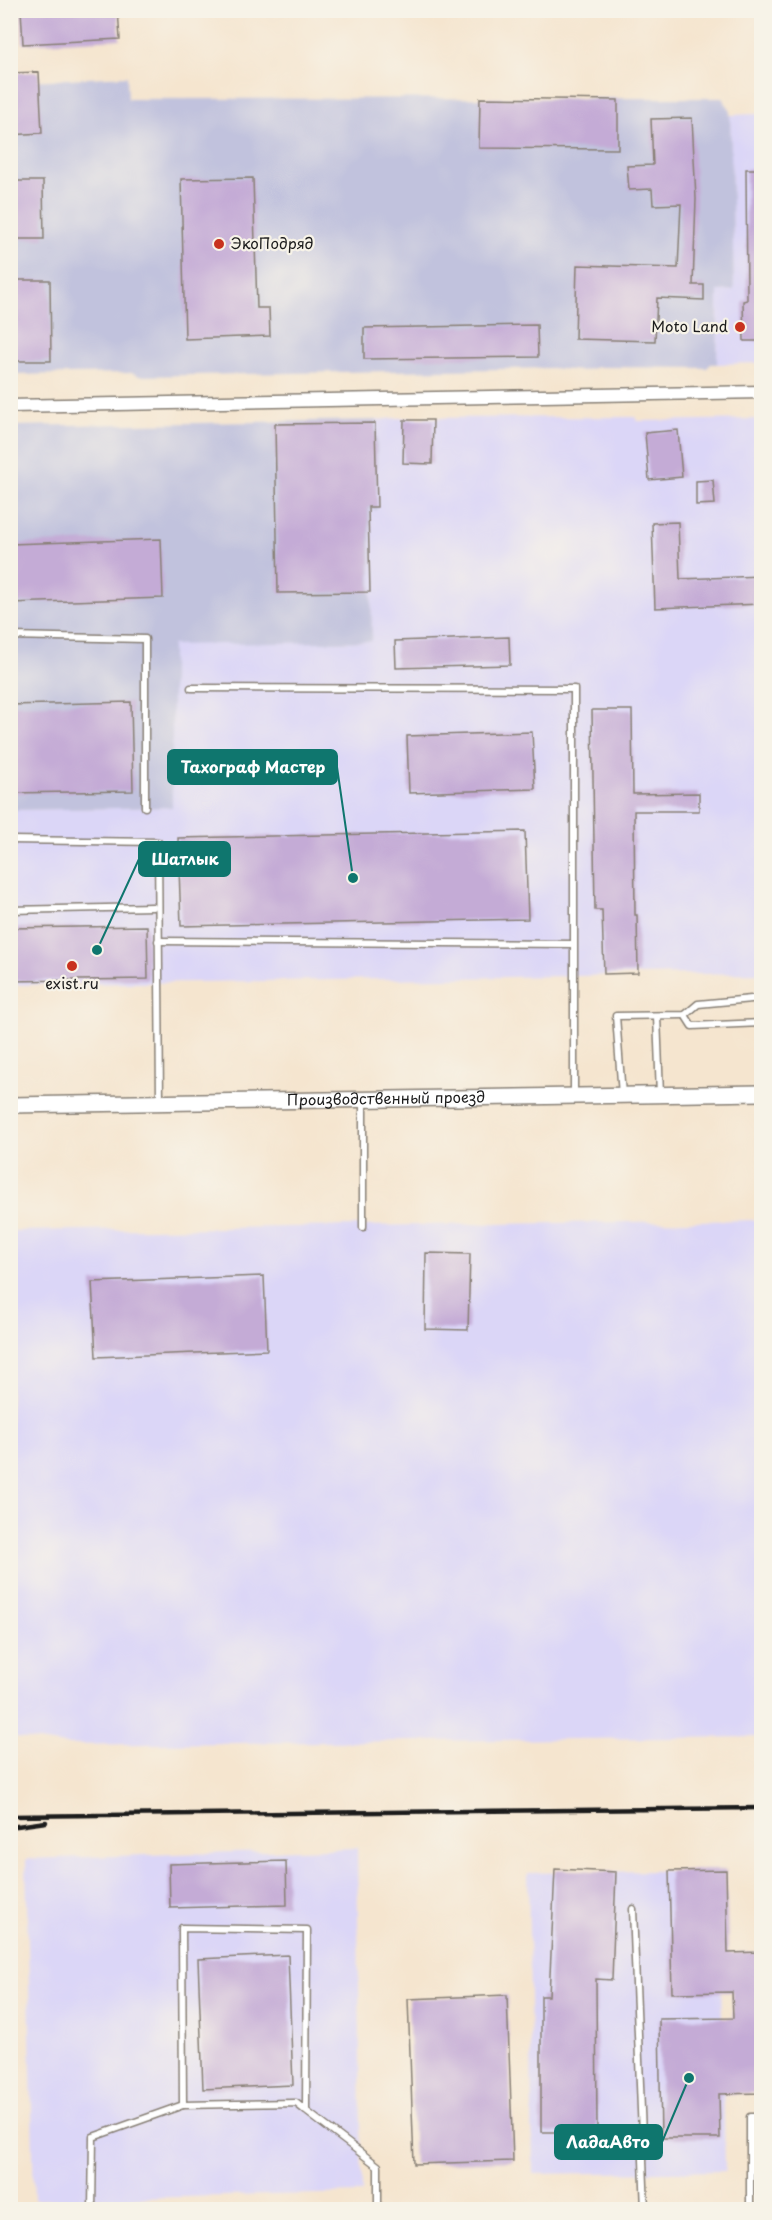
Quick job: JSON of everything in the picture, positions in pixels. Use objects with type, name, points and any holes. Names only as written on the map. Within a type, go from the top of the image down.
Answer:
[{"type":"street","points":[[10,406],[762,392]]},
{"type":"street","name":"Производственный проезд","points":[[10,1105],[762,1094]]},
{"type":"lane","points":[[10,636],[145,639],[145,807]]},
{"type":"lane","points":[[190,688],[574,689],[574,1096]]},
{"type":"lane","points":[[10,840],[158,842],[160,1103]]},
{"type":"lane","points":[[10,910],[153,907]]},
{"type":"lane","points":[[158,940],[573,944]]},
{"type":"lane","points":[[622,1096],[616,1016],[685,1016],[698,1004],[762,998]]},
{"type":"lane","points":[[657,1016],[660,1095]]},
{"type":"lane","points":[[685,1016],[692,1026],[762,1023]]},
{"type":"lane","points":[[363,1100],[363,1227]]},
{"type":"lane","points":[[633,1909],[645,2210]]},
{"type":"lane","points":[[183,2105],[182,1928],[307,1930],[306,2111]]},
{"type":"lane","points":[[92,2210],[93,2137],[183,2105],[296,2103],[378,2166],[378,2210]]},
{"type":"lane","points":[[750,2210],[750,2117],[762,2117]]},
{"type":"shaded area","points":[[127,76],[128,99],[722,98],[730,109],[734,290],[718,291],[717,364],[711,364],[707,368],[598,367],[580,371],[552,368],[139,376],[132,373],[11,375],[11,82]]},
{"type":"shaded area","points":[[761,114],[761,363],[717,364],[718,291],[734,290],[730,115]]},
{"type":"shaded area","points":[[636,417],[637,421],[761,419],[761,973],[11,985],[10,810],[171,807],[172,644],[372,641],[370,510],[377,509],[377,420]]},
{"type":"shaded area","points":[[377,420],[377,510],[370,510],[372,641],[172,645],[172,807],[11,810],[10,426]]},
{"type":"shaded area","points":[[761,1220],[761,1737],[66,1745],[11,1737],[11,1231]]},
{"type":"shaded area","points":[[357,1848],[362,2193],[34,2200],[26,1859]]},
{"type":"shaded area","points":[[719,1870],[725,2171],[533,2174],[528,1873]]},
{"type":"building","points":[[21,10],[118,10],[120,39],[23,44]]},
{"type":"building","points":[[39,72],[42,133],[10,135],[10,73]]},
{"type":"building","points":[[480,98],[618,100],[618,149],[479,148]]},
{"type":"building","points":[[692,118],[696,199],[693,285],[704,285],[704,300],[657,298],[655,341],[575,339],[577,265],[678,268],[681,204],[653,205],[652,189],[629,190],[627,166],[653,165],[651,119]]},
{"type":"building","points":[[746,169],[762,169],[762,341],[744,341],[743,301],[747,300]]},
{"type":"building","name":"ЭкоПодряд","points":[[253,178],[257,308],[269,308],[270,336],[185,339],[181,179]]},
{"type":"building","points":[[10,181],[43,181],[44,239],[10,239]]},
{"type":"building","points":[[10,280],[50,280],[51,361],[10,361]]},
{"type":"building","points":[[537,325],[538,357],[364,359],[364,328]]},
{"type":"building","points":[[404,420],[433,420],[432,464],[403,463]]},
{"type":"building","points":[[375,423],[377,507],[368,507],[370,592],[278,593],[275,424]]},
{"type":"building","points":[[678,430],[682,477],[649,480],[645,433]]},
{"type":"building","points":[[713,480],[715,504],[696,505],[696,481]]},
{"type":"building","points":[[678,522],[680,579],[762,576],[762,604],[655,608],[652,523]]},
{"type":"building","points":[[161,539],[163,598],[10,603],[10,544]]},
{"type":"building","points":[[509,637],[510,665],[396,668],[395,641]]},
{"type":"building","points":[[131,702],[133,791],[10,793],[10,705]]},
{"type":"building","points":[[592,710],[632,710],[633,794],[699,793],[699,811],[634,811],[638,973],[604,974],[602,910],[595,910]]},
{"type":"building","points":[[532,732],[535,789],[409,793],[407,736]]},
{"type":"building","points":[[525,831],[528,919],[181,926],[178,838]]},
{"type":"building","points":[[147,926],[148,979],[10,981],[10,928]]},
{"type":"building","points":[[426,1253],[470,1254],[468,1330],[425,1329]]},
{"type":"building","points":[[264,1276],[267,1350],[96,1357],[92,1282]]},
{"type":"building","points":[[286,1861],[287,1905],[170,1908],[169,1864]]},
{"type":"building","points":[[555,1869],[616,1872],[612,1980],[596,1979],[597,2132],[541,2132],[541,1996],[549,1996]]},
{"type":"building","points":[[726,1870],[728,1953],[762,1952],[762,2093],[719,2094],[720,2138],[661,2138],[659,2019],[733,2018],[732,1992],[672,1993],[669,1871]]},
{"type":"building","points":[[288,1955],[293,2085],[203,2089],[198,1959]]},
{"type":"building","points":[[507,1995],[513,2161],[414,2164],[408,1999]]},
{"type":"railway","points":[[10,1816],[762,1808]]},
{"type":"railway","points":[[10,1827],[46,1822]]},
{"type":"place","name":"ЭкоПодряд","points":[[219,244]]},
{"type":"place","name":"Moto Land","points":[[740,327]]},
{"type":"place","name":"Тахограф Мастер","points":[[353,878]]},
{"type":"place","name":"Шатлык","points":[[97,950]]},
{"type":"place","name":"exist.ru","points":[[72,966]]},
{"type":"place","name":"ЛадаАвто","points":[[689,2078]]}]
